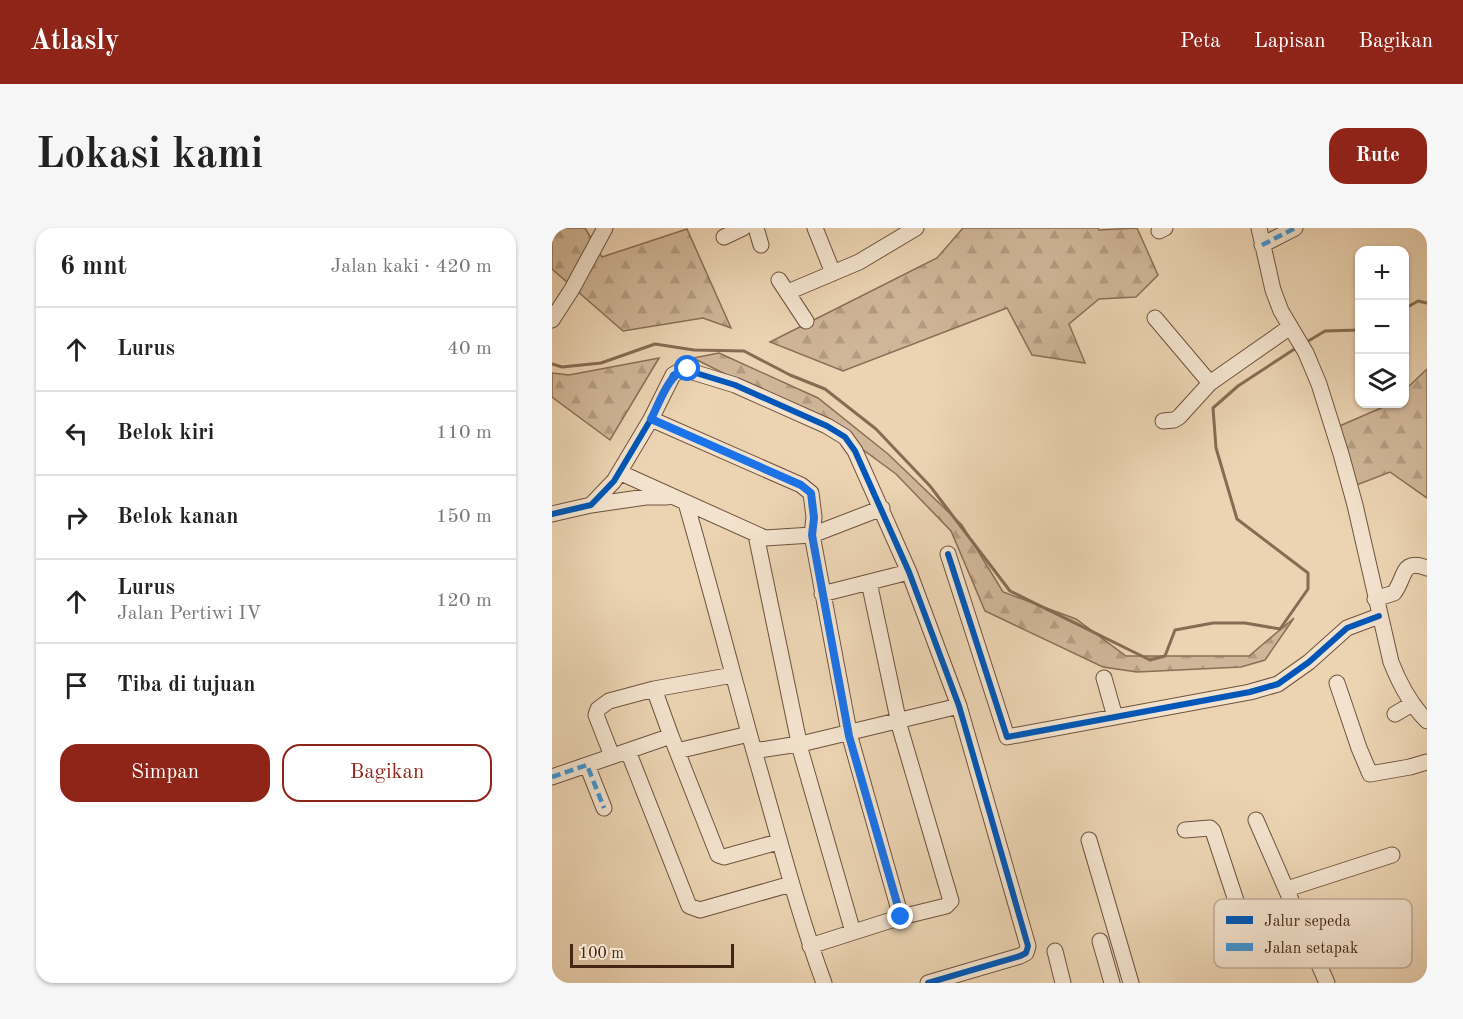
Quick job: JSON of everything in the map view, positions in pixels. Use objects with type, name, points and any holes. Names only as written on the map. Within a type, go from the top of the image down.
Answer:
[{"type":"street","points":[[552,320],[572,289],[605,228]]},
{"type":"street","points":[[724,237],[743,228]]},
{"type":"street","points":[[756,228],[761,245]]},
{"type":"street","points":[[815,228],[833,273]]},
{"type":"street","points":[[806,321],[783,286],[833,273],[859,262],[916,228]]},
{"type":"street","points":[[1259,228],[1273,290],[1306,353],[1341,454],[1360,523],[1375,599],[1391,662],[1412,704],[1427,721]]},
{"type":"street","points":[[1262,245],[1295,228]]},
{"type":"street","points":[[1155,318],[1210,383]]},
{"type":"street","points":[[1162,421],[1179,417],[1210,383],[1293,332]]},
{"type":"street","points":[[591,505],[621,473],[674,375],[683,369],[735,385],[837,430],[855,451],[909,572],[959,706],[1028,946],[1026,953],[1020,956],[927,983]]},
{"type":"street","points":[[651,419],[807,489],[811,493],[814,518],[812,535],[849,732],[901,917]]},
{"type":"street","points":[[621,473],[765,538],[812,535],[882,508]]},
{"type":"street","points":[[552,514],[591,505],[656,496],[679,500]]},
{"type":"street","points":[[679,500],[733,675],[778,842],[810,946],[824,983]]},
{"type":"street","points":[[756,535],[800,744],[853,932]]},
{"type":"street","points":[[948,554],[1007,737],[1250,692],[1278,684],[1309,662],[1347,628],[1379,616]]},
{"type":"street","points":[[1375,599],[1394,593],[1405,571],[1412,564],[1427,568]]},
{"type":"street","points":[[822,594],[909,572]]},
{"type":"street","points":[[810,946],[901,917],[946,906],[951,901],[899,720],[869,582]]},
{"type":"street","points":[[612,756],[596,715],[598,709],[609,701],[654,689],[733,675]]},
{"type":"street","points":[[1104,678],[1115,717]]},
{"type":"street","points":[[1338,683],[1354,737],[1370,774],[1427,762]]},
{"type":"street","points":[[654,689],[718,855],[724,857],[778,842]]},
{"type":"street","points":[[1395,714],[1412,704]]},
{"type":"street","points":[[754,751],[800,744],[959,706]]},
{"type":"street","points":[[677,751],[749,734]]},
{"type":"street","points":[[552,777],[671,736]]},
{"type":"street","points":[[628,751],[689,906],[700,910],[791,884]]},
{"type":"street","points":[[587,765],[604,808]]},
{"type":"street","points":[[1256,820],[1291,899]]},
{"type":"street","points":[[1185,830],[1210,828],[1213,831],[1235,899]]},
{"type":"street","points":[[1089,840],[1131,983]]},
{"type":"street","points":[[1287,889],[1392,855]]},
{"type":"street","points":[[1100,940],[1112,983]]},
{"type":"street","points":[[1055,951],[1063,983]]},
{"type":"street","points":[[1320,968],[1327,983]]},
{"type":"green space","points":[[552,228],[585,228],[602,257],[687,229],[731,328],[703,318],[623,331],[552,269]]},
{"type":"green space","points":[[963,228],[1098,228],[1099,230],[1137,228],[1158,275],[1136,297],[1099,299],[1069,324],[1085,363],[1032,355],[1007,308],[843,371],[770,342],[937,258]]},
{"type":"green space","points":[[719,353],[818,398],[888,454],[962,525],[1003,592],[1076,619],[1126,656],[1249,656],[1294,618],[1265,660],[1241,667],[1137,672],[1103,667],[985,611],[951,531],[896,474],[832,427],[693,358]]},
{"type":"green space","points":[[659,358],[610,440],[552,397],[552,373],[569,375]]},
{"type":"green space","points":[[1427,369],[1427,498],[1390,472],[1354,486],[1335,428],[1381,408],[1409,408],[1409,386]]},
{"type":"waterway","points":[[1409,306],[1418,301],[1427,303]]},
{"type":"waterway","points":[[1305,343],[1325,331],[1355,330]]},
{"type":"waterway","points":[[552,364],[562,367],[601,363],[655,344],[694,350],[744,351],[790,375],[825,389],[876,429],[930,486],[1010,591],[1150,660],[1165,656],[1175,630],[1213,623],[1245,623],[1280,629],[1308,589],[1308,573],[1237,519],[1216,448],[1213,408],[1238,386],[1296,348]]},
{"type":"marked path","points":[[1262,245],[1295,228]]},
{"type":"marked path","points":[[552,777],[587,765],[604,808]]},
{"type":"cycle path","points":[[552,514],[591,505],[614,481],[651,419],[673,375],[683,369],[735,385],[827,426],[845,437],[855,451],[909,572],[959,706],[1028,946],[1026,953],[1020,956],[928,983]]},
{"type":"cycle path","points":[[948,554],[1007,737],[1250,692],[1278,684],[1309,662],[1347,628],[1379,616]]},
{"type":"route","points":[[688,369],[678,371],[674,375],[651,419],[801,485],[811,493],[814,518],[812,535],[849,736],[901,917]]}]
